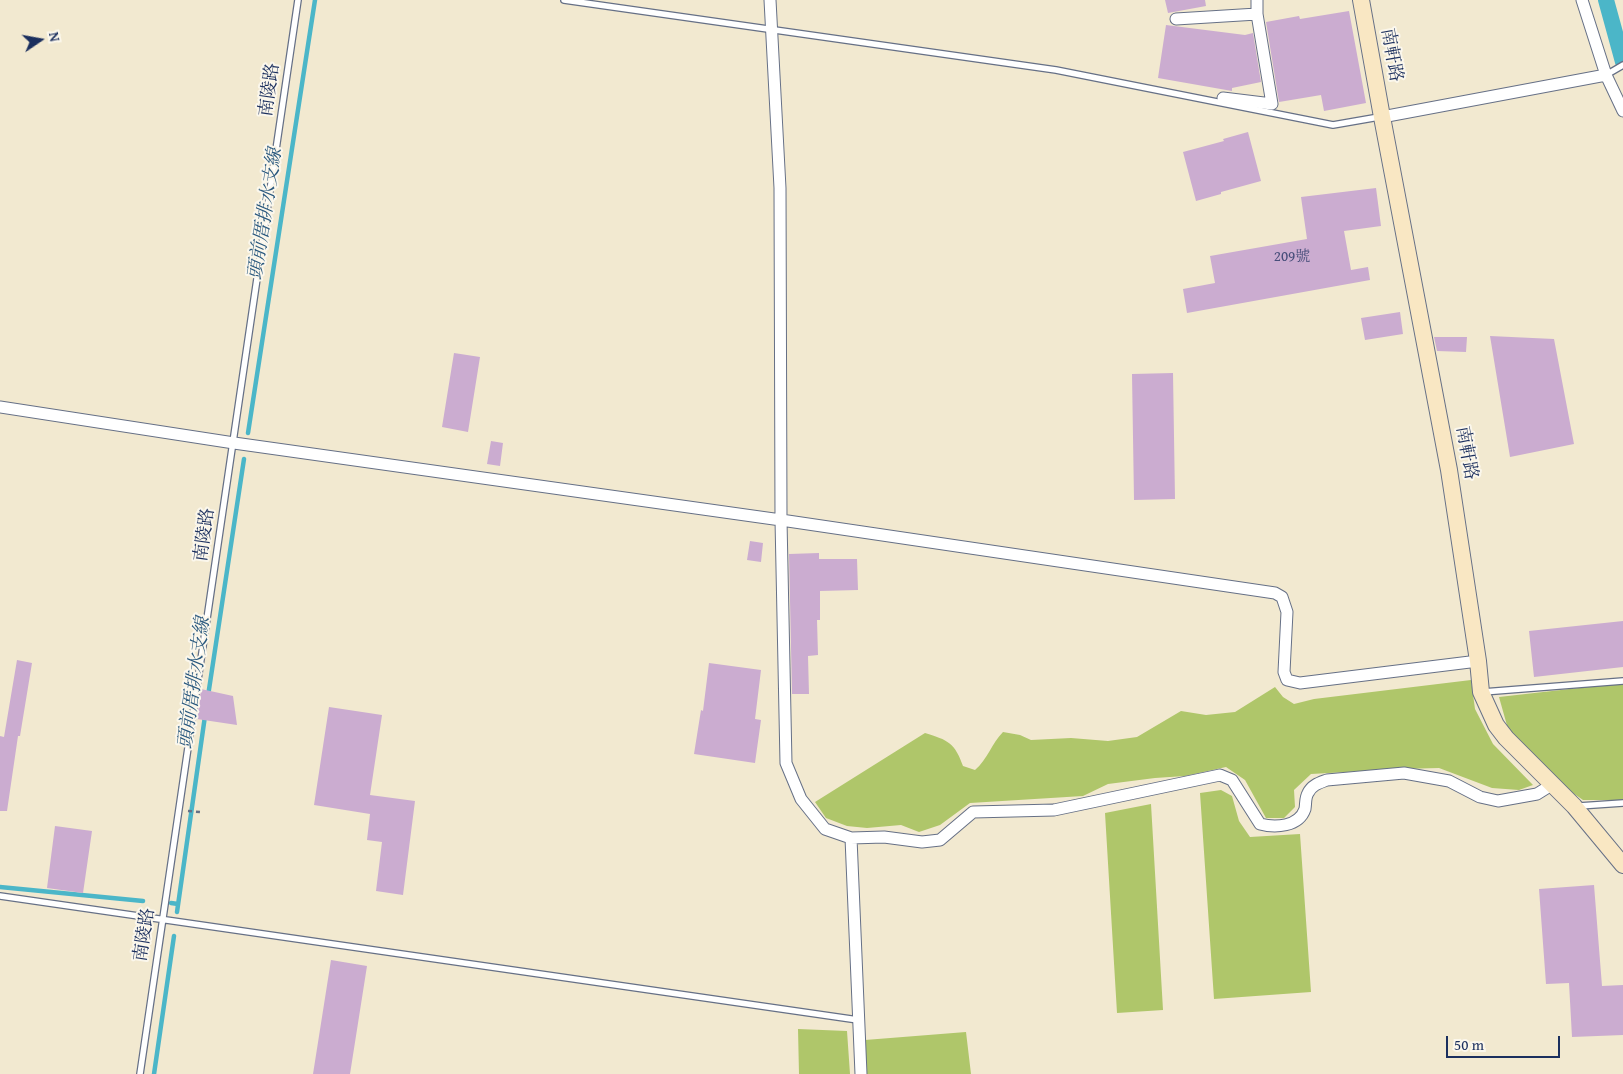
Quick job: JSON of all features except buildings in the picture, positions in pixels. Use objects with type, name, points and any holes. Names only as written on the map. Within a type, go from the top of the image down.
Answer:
[{"type":"street","points":[[770,0],[780,188],[781,520],[786,763],[801,798],[825,829],[852,838],[884,837],[922,842],[940,840],[973,812],[1054,810],[1220,775],[1232,780],[1260,824],[1271,827],[1298,820],[1304,810],[1308,792],[1316,784],[1327,780],[1404,773],[1448,781],[1480,798],[1498,801],[1537,794],[1553,784]]},
{"type":"street","points":[[1223,98],[1272,104],[1257,14],[1257,0]]},
{"type":"street","name":"南軒路","points":[[1361,0],[1449,470],[1481,692],[1496,725],[1574,806],[1623,865]]},
{"type":"street","points":[[1582,0],[1606,75],[1623,111]]},
{"type":"street","points":[[1176,18],[1257,14]]},
{"type":"street","points":[[1382,117],[1606,75]]},
{"type":"street","points":[[0,407],[234,443],[781,520],[1275,593],[1282,597],[1287,612],[1284,672],[1287,680],[1300,683],[1478,661]]},
{"type":"street","points":[[852,838],[861,1074]]},
{"type":"lane","name":"南陵路","points":[[140,1074],[298,0]]},
{"type":"lane","points":[[564,0],[1056,70],[1333,125],[1382,117]]},
{"type":"lane","points":[[1606,75],[1623,65]]},
{"type":"lane","points":[[1481,692],[1623,681]]},
{"type":"lane","points":[[1574,806],[1623,804]]},
{"type":"lane","points":[[0,896],[858,1020]]},
{"type":"green space","points":[[1471,680],[1475,709],[1493,744],[1533,785],[1519,790],[1492,788],[1439,768],[1311,774],[1294,790],[1295,807],[1284,818],[1266,818],[1245,780],[1226,767],[1185,776],[1108,784],[1083,796],[970,803],[940,825],[919,832],[901,825],[867,828],[847,826],[826,818],[815,802],[925,733],[945,740],[954,747],[963,766],[975,770],[1003,732],[1020,735],[1031,740],[1071,738],[1108,741],[1137,737],[1181,711],[1206,715],[1235,712],[1275,687],[1283,697],[1294,704],[1314,699]]},
{"type":"green space","points":[[1623,683],[1623,800],[1583,800],[1567,789],[1508,729],[1499,697]]},
{"type":"green space","points":[[1221,790],[1232,796],[1239,821],[1250,837],[1300,834],[1311,992],[1214,999],[1200,793]]},
{"type":"green space","points":[[1151,804],[1163,1010],[1117,1013],[1105,813]]},
{"type":"green space","points":[[798,1029],[847,1031],[850,1074],[799,1074]]},
{"type":"green space","points":[[966,1032],[971,1074],[866,1074],[865,1040]]},
{"type":"waterway","name":"頭前厝排水支線","points":[[248,433],[315,0]]},
{"type":"waterway","points":[[1606,0],[1623,62]]},
{"type":"waterway","name":"頭前厝排水支線","points":[[208,696],[244,459]]},
{"type":"waterway","name":"頭前厝排水支線","points":[[177,912],[205,716]]},
{"type":"waterway","points":[[0,887],[143,901]]},
{"type":"waterway","name":"頭前厝排水支線","points":[[171,903],[178,904]]},
{"type":"waterway","name":"頭前厝排水支線","points":[[154,1074],[174,936]]}]
